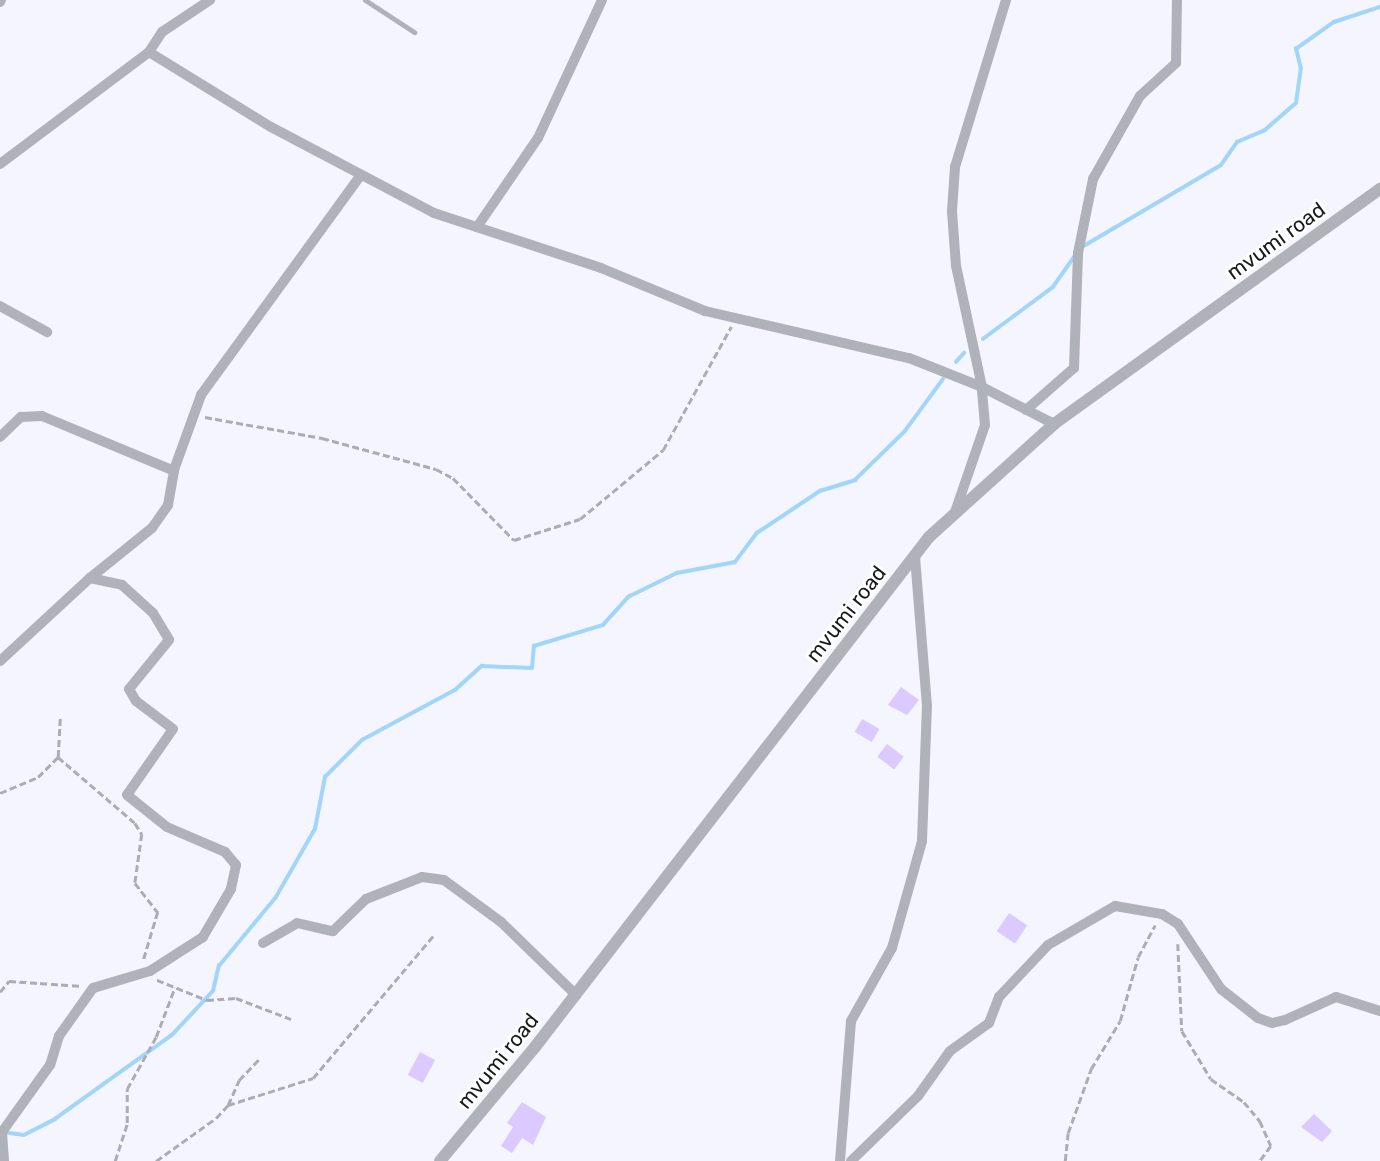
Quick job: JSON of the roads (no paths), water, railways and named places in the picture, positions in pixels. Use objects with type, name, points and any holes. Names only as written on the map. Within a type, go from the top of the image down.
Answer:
[{"type":"street","points":[[0,164],[149,52],[162,32],[211,0]]},
{"type":"street","points":[[477,227],[538,138],[602,0]]},
{"type":"street","points":[[955,512],[982,439],[982,387],[956,266],[952,211],[955,167],[1006,0]]},
{"type":"street","points":[[1026,410],[1074,368],[1077,253],[1093,180],[1140,96],[1176,63],[1177,0]]},
{"type":"street","points":[[149,52],[176,72],[360,177],[434,213],[601,268],[705,311],[909,358],[982,387],[1055,424]]},
{"type":"street","points":[[0,662],[90,578],[152,528],[168,505],[174,471],[195,408],[360,177]]},
{"type":"street","name":"mvumi road","points":[[440,1161],[576,995],[915,556],[955,512],[1055,424],[1380,189]]},
{"type":"street","points":[[0,306],[47,332]]},
{"type":"street","points":[[0,437],[21,417],[42,416],[174,471]]},
{"type":"street","points":[[840,1161],[851,1021],[892,947],[922,841],[927,706],[915,556]]},
{"type":"street","points":[[4,1161],[2,1132],[50,1065],[59,1036],[93,988],[150,971],[202,937],[231,889],[236,865],[225,852],[167,827],[127,795],[173,729],[136,701],[130,690],[169,640],[153,613],[122,584],[90,578]]},
{"type":"street","points":[[263,943],[297,923],[333,931],[366,899],[422,877],[444,880],[501,922],[576,995]]},
{"type":"street","points":[[850,1161],[918,1096],[950,1051],[989,1023],[999,997],[1048,945],[1115,906],[1162,914],[1178,924],[1221,989],[1258,1018],[1272,1023],[1285,1020],[1336,997],[1380,1011]]},
{"type":"lane","points":[[365,0],[414,32]]},
{"type":"waterway","points":[[1082,247],[1221,165],[1237,142],[1265,130],[1296,103],[1301,69],[1296,49],[1334,22],[1380,7]]},
{"type":"waterway","points":[[983,339],[1053,287],[1075,256]]},
{"type":"waterway","points":[[956,362],[964,353]]},
{"type":"waterway","points":[[3,1132],[24,1135],[55,1119],[172,1035],[213,991],[219,966],[276,897],[315,829],[325,777],[362,740],[455,690],[482,666],[532,668],[534,646],[603,625],[628,597],[677,573],[735,562],[757,533],[820,491],[855,480],[905,431],[943,379]]}]
